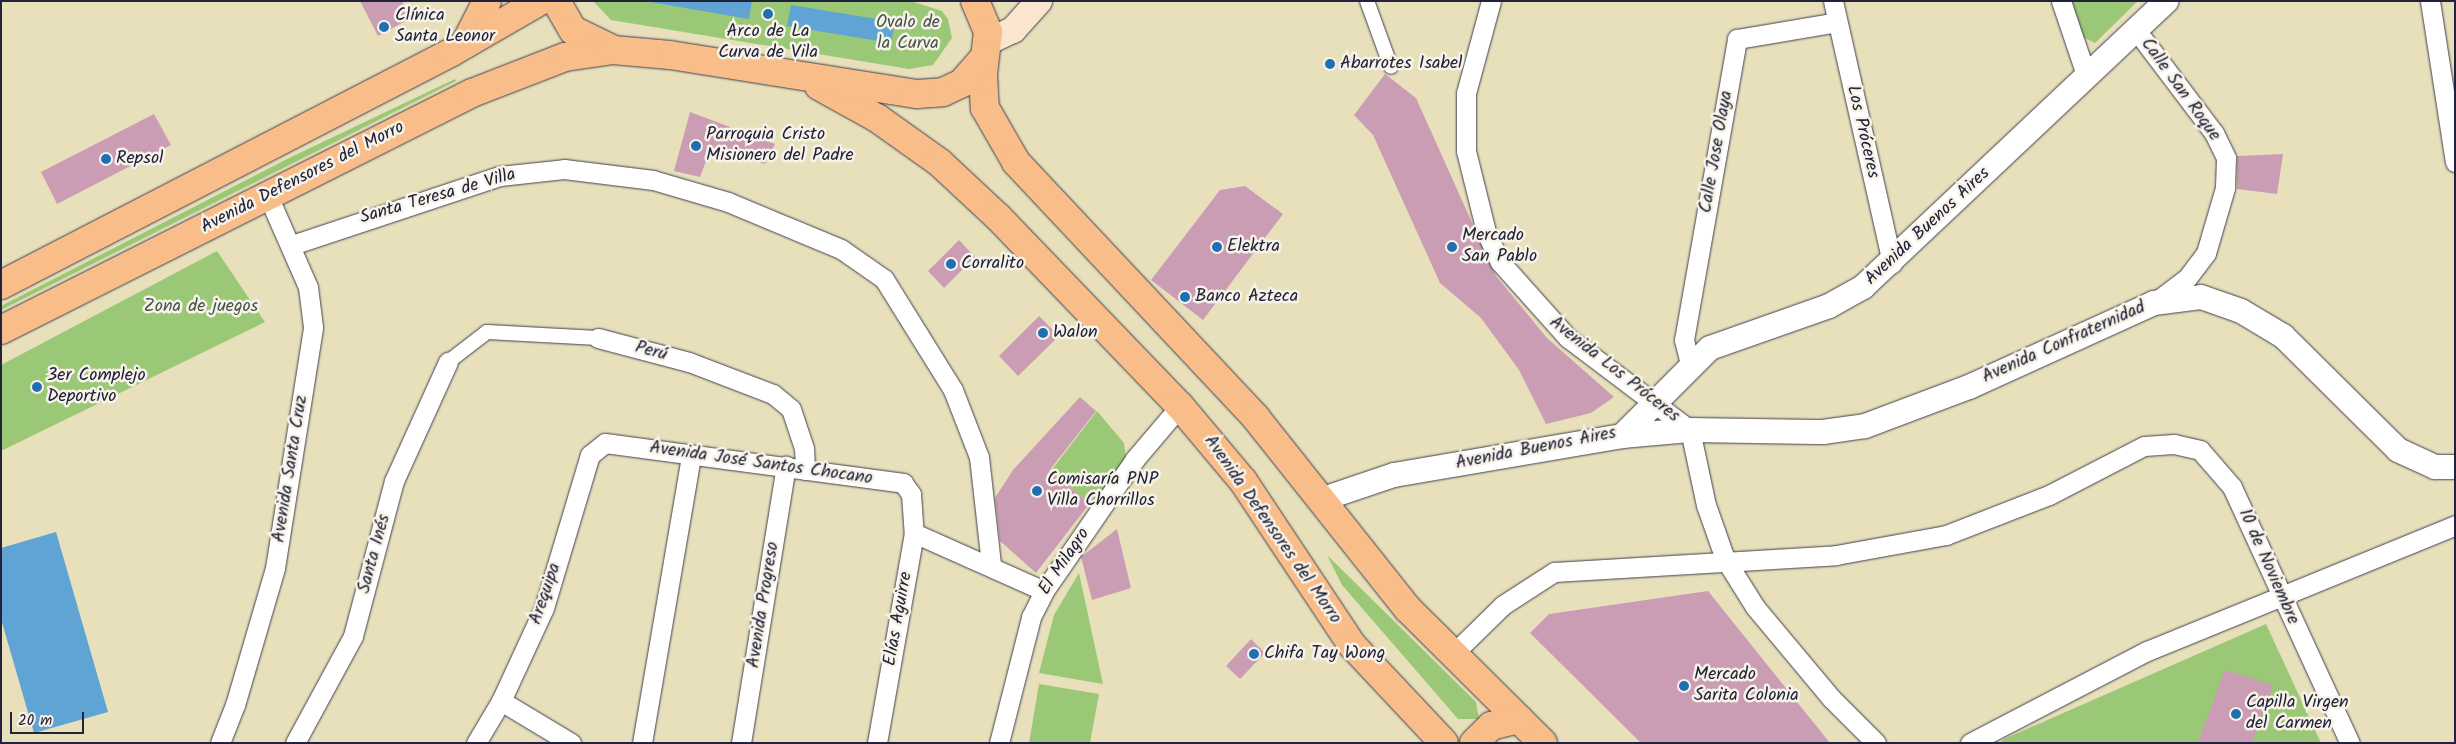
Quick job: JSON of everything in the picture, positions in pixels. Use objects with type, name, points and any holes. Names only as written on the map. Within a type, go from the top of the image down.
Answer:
[{"type":"main road","points":[[463,45],[488,1]]},
{"type":"main road","points":[[1,285],[463,45],[540,1]]},
{"type":"main road","name":"Avenida Defensores del Morro","points":[[556,1],[573,30],[614,50]]},
{"type":"main road","points":[[975,1],[984,17],[986,50],[985,108],[1016,162],[1256,418],[1365,559],[1452,655],[1543,743]]},
{"type":"main road","points":[[986,50],[1013,30],[1039,1]]},
{"type":"main road","name":"Avenida Defensores del Morro","points":[[1,330],[472,92],[565,57],[614,50],[917,94],[943,92],[962,83],[986,50]]},
{"type":"main road","name":"Avenida Defensores del Morro","points":[[798,76],[877,118],[940,163],[998,217],[1180,406],[1243,482],[1352,645],[1444,743]]},
{"type":"main road","points":[[1474,743],[1491,726],[1519,719]]},
{"type":"street","points":[[1367,1],[1392,67]]},
{"type":"street","name":"Avenida Los Próceres","points":[[1491,1],[1466,93],[1466,151],[1486,232],[1500,262],[1528,298],[1568,338],[1690,430]]},
{"type":"street","name":"Los Próceres","points":[[1833,1],[1892,263]]},
{"type":"street","points":[[2061,1],[2087,78]]},
{"type":"street","name":"Avenida Buenos Aires","points":[[1320,500],[1394,474],[1622,436],[1690,364],[1730,338],[1828,306],[1892,263],[2166,1]]},
{"type":"street","points":[[2430,1],[2455,162]]},
{"type":"street","name":"Calle Jose Olaya","points":[[1690,364],[1684,340],[1737,40],[1837,22]]},
{"type":"street","name":"Calle San Roque","points":[[2136,30],[2209,126],[2226,158],[2225,188],[2206,253],[2187,278],[2154,303]]},
{"type":"street","name":"Santa Teresa de Villa","points":[[292,245],[500,176],[564,169],[621,174],[662,183],[728,202],[841,249],[888,285],[953,390],[979,458],[990,564]]},
{"type":"street","name":"Avenida Santa Cruz","points":[[220,743],[235,705],[275,568],[313,327],[308,287],[292,245],[268,196]]},
{"type":"street","name":"Avenida Confraternidad","points":[[1622,436],[1690,430],[1823,432],[1865,426],[1969,386],[2154,303],[2202,297],[2241,311],[2283,336],[2398,450],[2415,460],[2455,467]]},
{"type":"street","name":"Perú","points":[[448,362],[486,332],[598,338],[689,362],[773,394],[791,409],[804,448],[805,470]]},
{"type":"street","name":"Santa Inés","points":[[295,743],[352,636],[394,481],[448,362]]},
{"type":"street","name":"El Milagro","points":[[999,743],[1031,617],[1044,591],[1135,459],[1180,406]]},
{"type":"street","points":[[1690,430],[1725,559],[1755,607],[1832,699],[1876,743]]},
{"type":"street","name":"Avenida José Santos Chocano","points":[[605,442],[903,483],[911,494]]},
{"type":"street","name":"Arequipa","points":[[476,743],[501,701],[544,608],[590,455],[605,442]]},
{"type":"street","name":"10 de Noviembre","points":[[1725,559],[1836,555],[1946,535],[2049,495],[2144,446],[2174,444],[2200,450],[2232,487],[2350,743]]},
{"type":"street","points":[[642,743],[691,455]]},
{"type":"street","name":"Avenida Progreso","points":[[741,743],[786,466]]},
{"type":"street","name":"Elías Aguirre","points":[[877,743],[914,533],[911,494]]},
{"type":"street","points":[[1970,743],[2147,651],[2455,525]]},
{"type":"street","points":[[914,533],[990,564],[1044,591]]},
{"type":"street","points":[[1452,655],[1503,605],[1554,572],[1725,559]]},
{"type":"street","points":[[501,701],[571,743]]},
{"type":"green space","name":"Ovalo de la Curva","points":[[593,1],[911,1],[942,11],[948,19],[952,38],[933,65],[909,69],[611,20]]},
{"type":"green space","points":[[2072,1],[2138,1],[2095,43],[2081,36]]},
{"type":"green space","points":[[455,79],[456,81],[1,310],[1,306],[287,159]]},
{"type":"green space","name":"Zona de juegos","points":[[217,251],[265,322],[1,451],[1,365]]},
{"type":"green space","points":[[1097,411],[1124,443],[1126,459],[1091,504],[1050,472]]},
{"type":"green space","points":[[1327,555],[1476,702],[1479,719],[1458,719],[1342,585]]},
{"type":"green space","points":[[1079,573],[1103,684],[1039,673],[1054,615]]},
{"type":"green space","points":[[2266,624],[2321,743],[2000,743],[2004,739]]},
{"type":"green space","points":[[1039,684],[1099,694],[1090,743],[1029,743]]},
{"type":"water","points":[[645,1],[752,1],[749,19]]},
{"type":"water","points":[[791,5],[895,22],[891,43],[787,26]]},
{"type":"water","points":[[56,532],[108,712],[34,733],[1,619],[1,548]]},
{"type":"building","name":"Clínica Santa Leonor","points":[[360,1],[402,1],[411,18],[378,36]]},
{"type":"building","name":"Mercado San Pablo","points":[[1385,74],[1416,98],[1496,276],[1547,338],[1614,397],[1591,413],[1546,424],[1519,370],[1481,318],[1440,283],[1373,135],[1354,115]]},
{"type":"building","points":[[690,112],[775,144],[765,164],[711,148],[700,177],[674,171]]},
{"type":"building","name":"Repsol","points":[[154,114],[171,145],[57,204],[41,172]]},
{"type":"building","points":[[2283,154],[2277,194],[2237,189],[2237,156]]},
{"type":"building","name":"Elektra","points":[[1245,186],[1283,214],[1203,320],[1151,280],[1220,190]]},
{"type":"building","name":"Corralito","points":[[959,240],[975,257],[944,288],[928,271]]},
{"type":"building","points":[[1039,316],[1059,336],[1018,376],[999,356]]},
{"type":"building","name":"Comisaría PNP Villa Chorrillos","points":[[1080,397],[1096,411],[1049,471],[1090,503],[1036,573],[1000,541],[995,498],[1013,470]]},
{"type":"building","points":[[1117,529],[1131,588],[1092,600],[1081,557]]},
{"type":"building","name":"Mercado Sarita Colonia","points":[[1708,591],[1830,743],[1641,743],[1530,633],[1549,614]]},
{"type":"building","points":[[1251,639],[1265,653],[1240,679],[1226,666]]},
{"type":"building","name":"Capilla Virgen del Carmen","points":[[2225,670],[2273,685],[2252,743],[2198,743]]},
{"type":"place","name":"Arco de La Curva de Vila","points":[[768,14]]},
{"type":"place","name":"Clínica Santa Leonor","points":[[384,27]]},
{"type":"place","name":"Abarrotes Isabel","points":[[1330,64]]},
{"type":"place","name":"Parroquia Cristo Misionero del Padre","points":[[696,146]]},
{"type":"place","name":"Repsol","points":[[106,159]]},
{"type":"place","name":"Elektra","points":[[1217,247]]},
{"type":"place","name":"Mercado San Pablo","points":[[1452,247]]},
{"type":"place","name":"Corralito","points":[[951,264]]},
{"type":"place","name":"Banco Azteca","points":[[1185,297]]},
{"type":"place","name":"Walon","points":[[1043,333]]},
{"type":"place","name":"3er Complejo Deportivo","points":[[37,387]]},
{"type":"place","name":"Comisaría PNP Villa Chorrillos","points":[[1037,491]]},
{"type":"place","name":"Chifa Tay Wong","points":[[1254,654]]},
{"type":"place","name":"Mercado Sarita Colonia","points":[[1684,686]]},
{"type":"place","name":"Capilla Virgen del Carmen","points":[[2236,714]]}]
